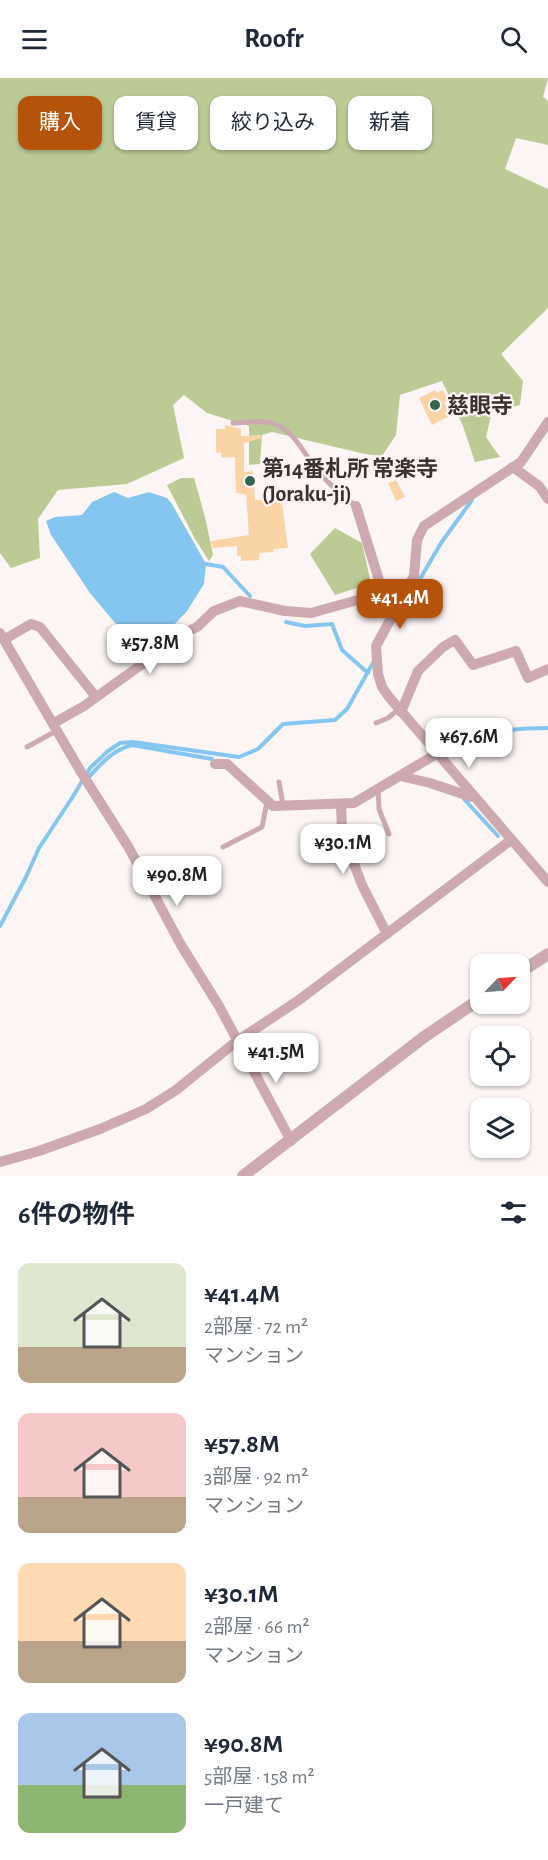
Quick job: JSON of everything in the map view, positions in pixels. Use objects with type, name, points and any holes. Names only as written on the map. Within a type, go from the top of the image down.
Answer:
[{"type":"street","points":[[548,422],[521,462],[424,526],[417,540],[414,576],[379,640],[376,658],[382,687],[389,698],[548,882]]},
{"type":"street","points":[[513,467],[539,486],[548,499]]},
{"type":"street","points":[[356,506],[383,593]]},
{"type":"street","points":[[56,727],[224,606],[240,601],[285,611],[310,613],[383,593],[392,594],[401,600]]},
{"type":"street","points":[[96,697],[40,627],[31,624],[2,636],[81,772],[129,848],[176,936],[219,1006],[291,1141]]},
{"type":"street","points":[[400,710],[418,671],[443,647],[455,640],[473,665],[516,651],[528,678],[548,669]]},
{"type":"street","points":[[215,764],[227,764],[273,806],[341,804],[354,803],[400,776],[435,750]]},
{"type":"street","points":[[400,776],[474,797]]},
{"type":"street","points":[[341,804],[342,832],[362,885],[387,934]]},
{"type":"street","points":[[0,1162],[49,1147],[146,1109],[176,1090],[237,1041],[299,1000],[511,840]]},
{"type":"street","points":[[530,966],[548,954]]},
{"type":"street","points":[[243,1176],[424,1037],[470,1006]]},
{"type":"lane","points":[[233,423],[266,422],[285,430],[297,441],[318,471],[340,494],[356,506]]},
{"type":"lane","points":[[376,723],[400,710]]},
{"type":"lane","points":[[435,750],[486,725]]},
{"type":"lane","points":[[27,747],[56,727]]},
{"type":"lane","points":[[279,782],[283,805]]},
{"type":"lane","points":[[378,789],[379,809],[388,834]]},
{"type":"lane","points":[[223,847],[262,827],[267,800]]},
{"type":"green space","points":[[0,78],[548,78],[543,97],[548,101],[548,145],[516,138],[505,169],[548,189],[548,308],[501,354],[523,381],[520,405],[492,412],[486,437],[500,457],[475,462],[463,426],[442,381],[400,395],[396,435],[382,456],[272,432],[262,435],[260,464],[249,465],[249,426],[207,413],[184,395],[173,405],[184,458],[127,484],[58,490],[38,519],[40,558],[11,568],[0,553]]},
{"type":"green space","points":[[181,478],[194,478],[213,555],[209,561],[167,485]]},
{"type":"green space","points":[[335,528],[362,543],[370,579],[360,587],[335,595],[310,554]]},
{"type":"water","points":[[114,492],[128,498],[149,492],[167,498],[206,564],[204,584],[187,611],[160,640],[136,648],[90,593],[51,535],[46,521],[55,517],[82,515],[92,502]]},
{"type":"building","points":[[435,390],[437,393],[443,390],[448,401],[444,402],[449,413],[448,417],[432,425],[419,398]]},
{"type":"building","points":[[225,425],[241,429],[241,436],[261,435],[262,438],[244,443],[244,472],[253,471],[255,500],[281,499],[288,548],[259,553],[259,560],[241,561],[241,556],[237,556],[237,546],[212,548],[211,541],[249,535],[246,494],[236,493],[235,457],[221,458],[221,452],[216,453],[216,429],[225,429]]},
{"type":"building","points":[[396,480],[405,497],[396,501],[388,483]]},
{"type":"waterway","points":[[396,620],[441,543],[472,500]]},
{"type":"waterway","points":[[206,564],[223,567],[250,596]]},
{"type":"waterway","points":[[286,622],[305,626],[332,624],[342,650],[368,673]]},
{"type":"waterway","points":[[0,926],[39,848],[90,768],[108,751],[120,743],[133,742],[239,757],[258,749],[283,724],[335,720],[347,709],[374,661]]},
{"type":"waterway","points":[[442,750],[469,739],[494,733],[548,728]]},
{"type":"waterway","points":[[86,780],[112,754],[132,745],[212,759]]},
{"type":"waterway","points":[[464,799],[498,836]]},
{"type":"place","name":"慈眼寺","points":[[435,405]]},
{"type":"place","name":"第14番札所 常楽寺 (Joraku-ji)","points":[[250,481]]}]
